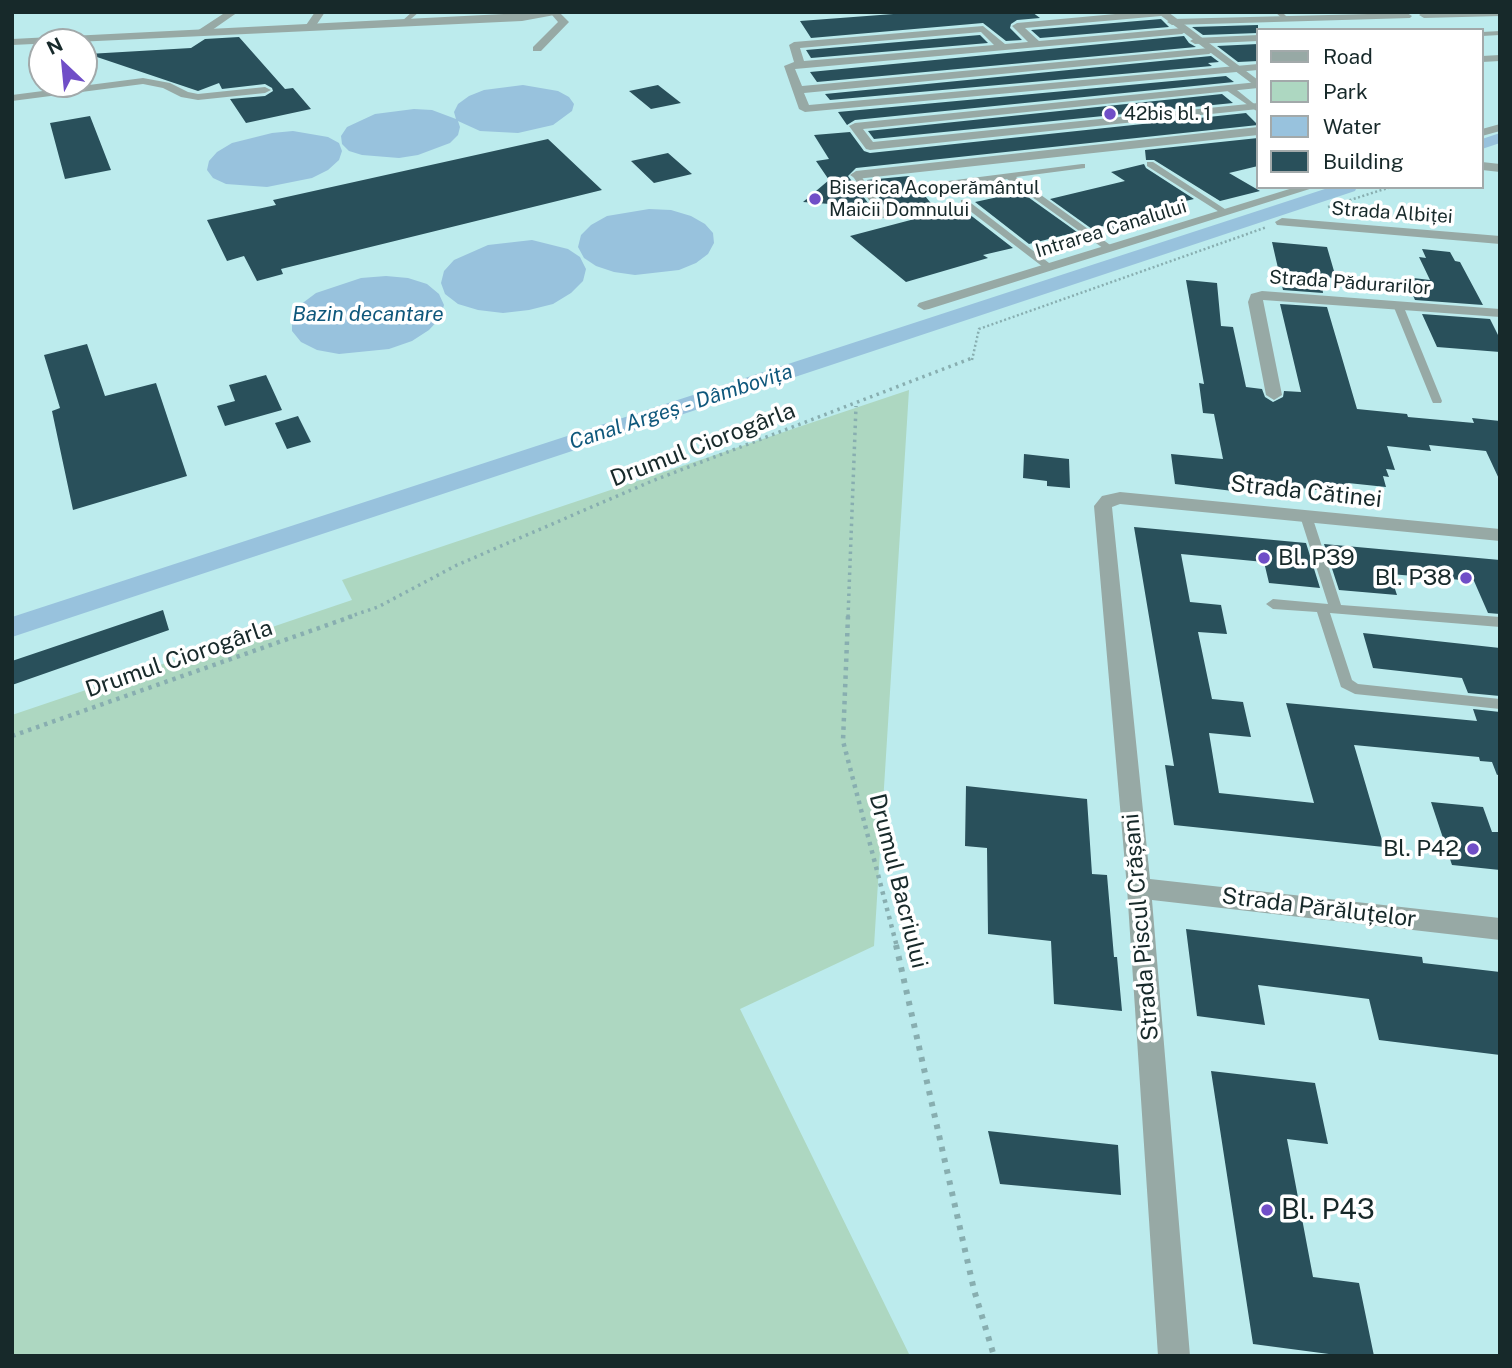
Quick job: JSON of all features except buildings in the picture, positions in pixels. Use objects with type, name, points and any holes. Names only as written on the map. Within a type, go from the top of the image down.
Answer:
[{"type":"street","points":[[201,33],[233,12]]},
{"type":"street","points":[[309,28],[320,12]]},
{"type":"street","points":[[800,65],[794,45],[1161,12],[1195,41],[1256,84]]},
{"type":"street","points":[[12,42],[562,13],[564,22],[537,50]]},
{"type":"street","points":[[1424,15],[1500,13]]},
{"type":"street","points":[[1172,22],[1282,16],[1407,16]]},
{"type":"street","points":[[1000,27],[1037,44]]},
{"type":"street","points":[[1000,27],[1003,47]]},
{"type":"street","points":[[1182,31],[789,66],[805,109],[1256,67]]},
{"type":"street","points":[[1195,41],[1256,38]]},
{"type":"street","points":[[1081,40],[1148,96]]},
{"type":"street","points":[[984,49],[1043,107]]},
{"type":"street","points":[[798,90],[1209,51]]},
{"type":"street","points":[[877,58],[895,80]]},
{"type":"street","points":[[908,79],[941,117]]},
{"type":"street","points":[[12,98],[144,81],[166,85],[186,95],[198,97],[265,90]]},
{"type":"street","points":[[1256,85],[855,126],[870,146],[1256,107]]},
{"type":"street","points":[[1120,99],[1169,141]]},
{"type":"street","points":[[968,114],[986,134]]},
{"type":"street","points":[[1031,129],[1055,153]]},
{"type":"street","points":[[856,175],[1256,131]]},
{"type":"street","points":[[913,141],[933,167]]},
{"type":"street","name":"Intrarea Canalului","points":[[924,306],[1304,189]]},
{"type":"street","name":"Strada Albiței","points":[[1282,222],[1500,240]]},
{"type":"street","name":"Strada Pădurarilor","points":[[1275,395],[1256,297],[1272,294],[1500,313]]},
{"type":"street","name":"Strada Cătinei","points":[[1108,500],[1120,498],[1500,535]]},
{"type":"street","name":"Strada Piscul Crășani","points":[[1108,500],[1103,506],[1105,537],[1139,888],[1174,1356]]},
{"type":"street","name":"Strada Părăluțelor","points":[[1139,888],[1500,929]]},
{"type":"lane","points":[[403,23],[416,12]]},
{"type":"lane","points":[[1230,88],[1256,106]]},
{"type":"lane","points":[[1150,164],[1227,213]]},
{"type":"lane","points":[[948,184],[1082,166]]},
{"type":"lane","points":[[856,175],[884,216]]},
{"type":"lane","points":[[1010,177],[1110,249]]},
{"type":"lane","points":[[964,202],[1050,268]]},
{"type":"lane","points":[[1398,305],[1437,401]]},
{"type":"lane","points":[[1306,516],[1346,683],[1354,689],[1370,693],[1500,704]]},
{"type":"lane","points":[[1273,604],[1500,622]]},
{"type":"path","name":"Drumul Ciorogârla","points":[[12,736],[378,607],[457,565],[652,481],[972,360],[979,329],[1282,222],[1385,189]]},
{"type":"path","name":"Drumul Bacriului","points":[[856,406],[843,741],[888,908],[974,1290],[994,1356]]},
{"type":"green space","points":[[909,390],[874,946],[740,1009],[910,1356],[12,1356],[12,715],[352,600],[342,580]]},
{"type":"water","points":[[523,85],[558,91],[569,97],[574,104],[572,111],[553,125],[518,133],[480,131],[458,121],[458,135],[450,143],[418,155],[399,158],[362,155],[349,151],[342,144],[341,136],[347,127],[375,114],[414,109],[432,110],[456,119],[454,112],[458,104],[469,96],[484,90]]},
{"type":"water","points":[[293,131],[328,137],[339,143],[342,151],[339,160],[328,170],[312,178],[267,187],[226,184],[213,178],[207,170],[209,161],[217,152],[232,143]]},
{"type":"water","points":[[649,209],[671,210],[705,224],[713,233],[714,243],[708,254],[679,270],[635,275],[596,266],[584,258],[578,247],[581,235],[591,225],[607,216]]},
{"type":"water","name":"Bazin decantare","points":[[532,240],[568,249],[580,257],[586,269],[583,281],[571,293],[553,304],[503,313],[458,304],[445,294],[441,283],[444,271],[454,260],[488,245]]},
{"type":"water","name":"Bazin decantare","points":[[361,278],[408,278],[427,284],[439,294],[444,305],[440,318],[429,330],[412,341],[389,349],[339,354],[317,350],[301,342],[292,331],[292,318],[300,305],[316,293]]},
{"type":"waterway","name":"Canal Argeș - Dâmbovița","points":[[1484,143],[1500,138]]},
{"type":"waterway","name":"Canal Argeș - Dâmbovița","points":[[12,627],[1343,189]]},
{"type":"place","name":"42bis bl. 1","points":[[1110,114]]},
{"type":"place","name":"Biserica Acoperământul Maicii Domnului","points":[[815,199]]},
{"type":"place","name":"Bl. P39","points":[[1264,558]]},
{"type":"place","name":"Bl. P38","points":[[1466,578]]},
{"type":"place","name":"Bl. P42","points":[[1473,849]]},
{"type":"place","name":"Bl. P43","points":[[1267,1210]]}]
